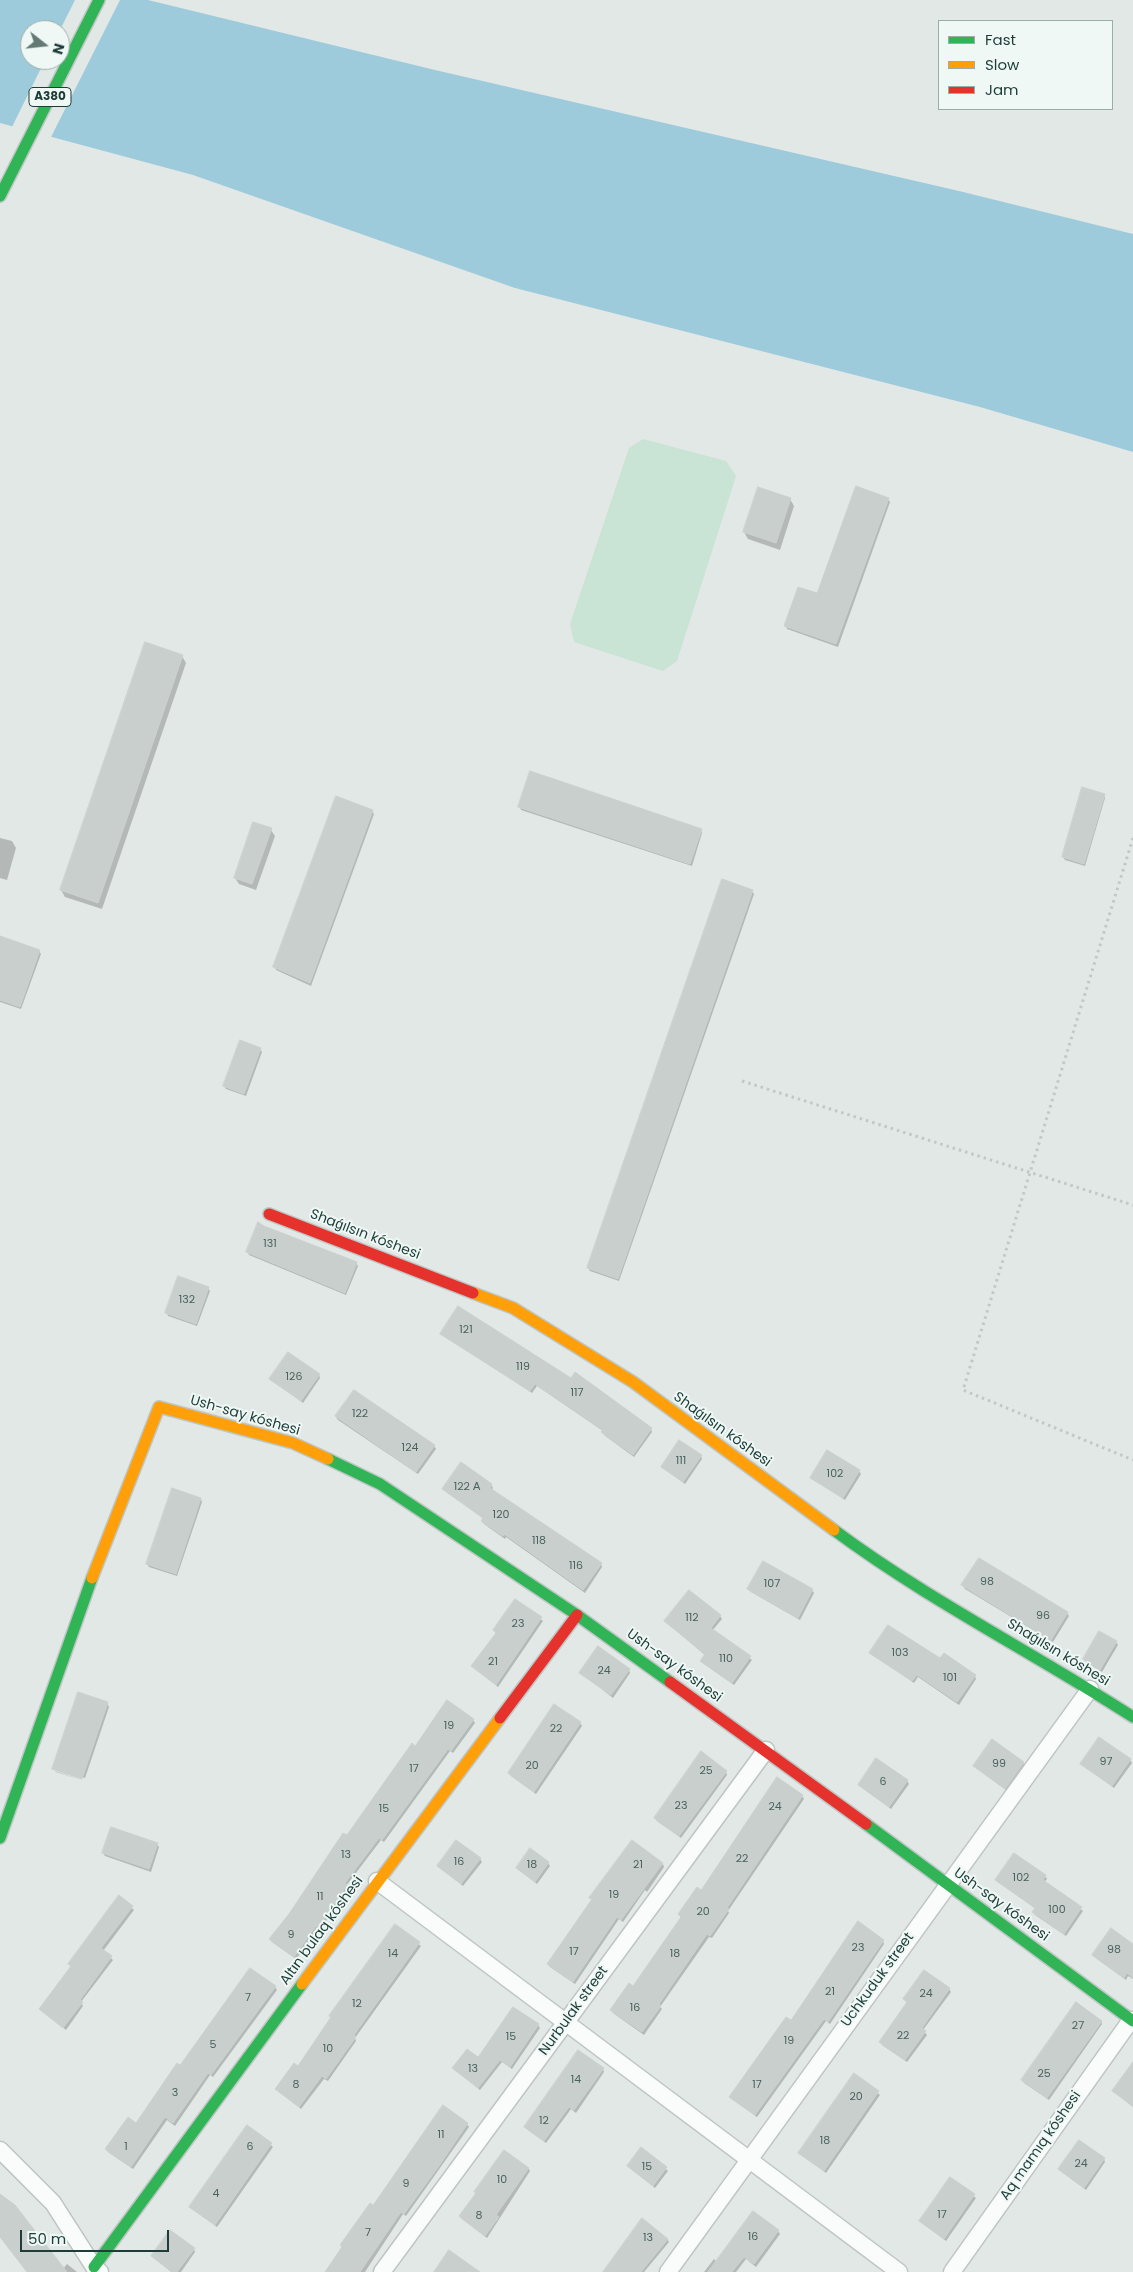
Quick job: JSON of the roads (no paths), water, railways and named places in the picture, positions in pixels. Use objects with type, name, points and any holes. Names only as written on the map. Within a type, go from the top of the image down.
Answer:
[{"type":"main road","name":"A380","points":[[1,195],[99,0]]},
{"type":"main road","name":"Shaǵılsın kóshesi","points":[[269,1214],[513,1308],[633,1382],[881,1565],[1090,1689],[1133,1717]]},
{"type":"main road","name":"Ush-say kóshesi","points":[[0,1838],[98,1561],[159,1407],[293,1443],[380,1484],[577,1615],[766,1750],[1132,2020]]},
{"type":"main road","name":"Altın bulaq kóshesi","points":[[97,2269],[377,1881],[577,1615]]},
{"type":"street","name":"Uchkuduk street","points":[[668,2272],[1090,1689]]},
{"type":"street","name":"Nurbulak street","points":[[382,2272],[766,1750]]},
{"type":"street","points":[[377,1881],[898,2272]]},
{"type":"street","name":"Aq mamıq kóshesi","points":[[952,2272],[1132,2020]]},
{"type":"street","points":[[0,2150],[54,2203],[97,2269]]},
{"type":"water","points":[[0,0],[148,0],[435,70],[959,191],[1133,234],[1133,452],[980,407],[515,288],[193,175],[0,123]]}]
